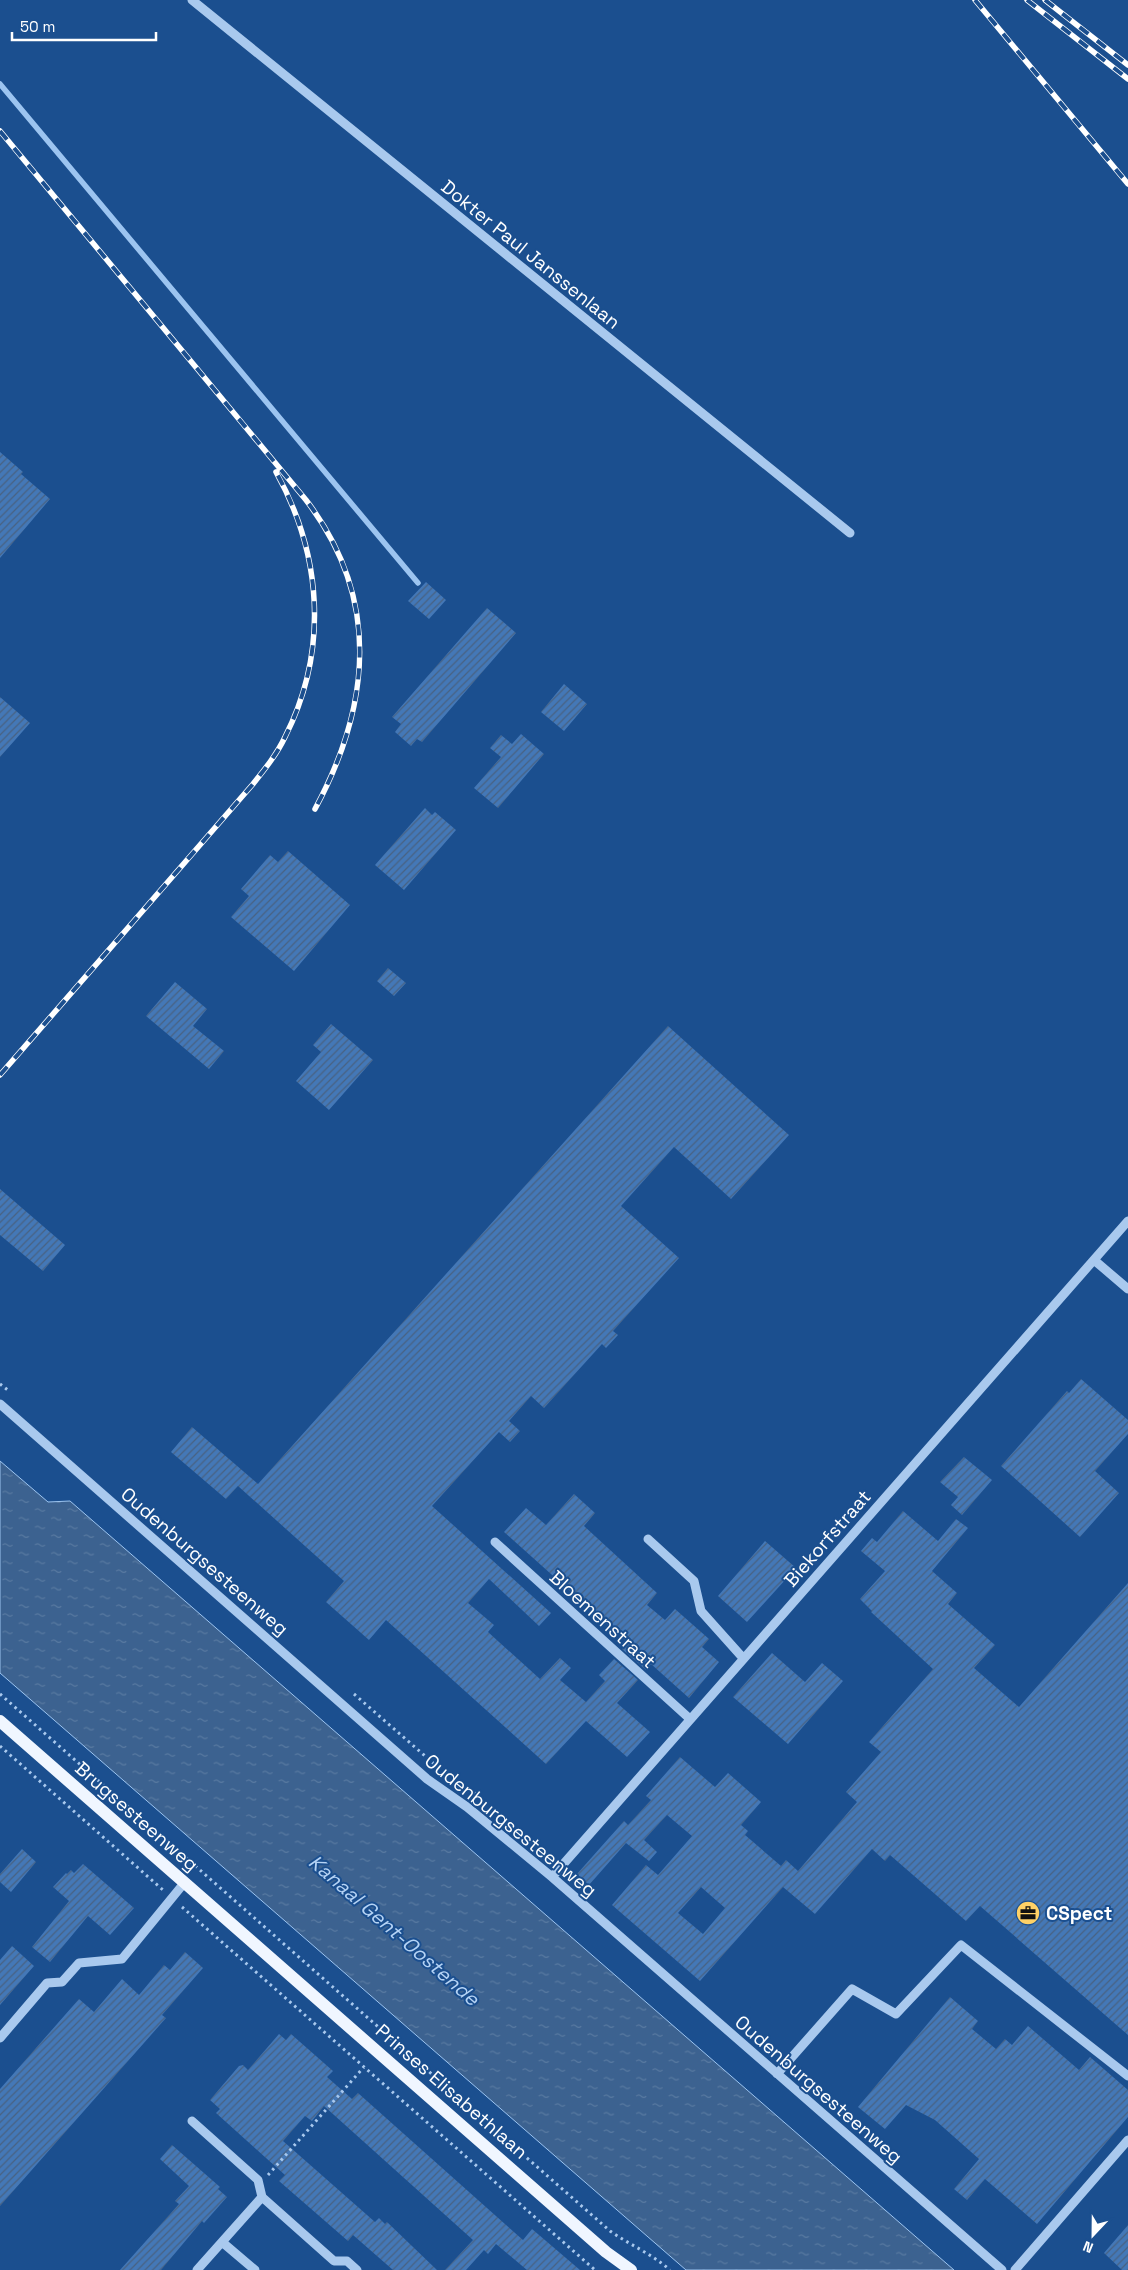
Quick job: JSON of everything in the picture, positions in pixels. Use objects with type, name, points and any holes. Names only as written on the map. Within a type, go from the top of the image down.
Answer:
[{"type":"main road","name":"Brugsesteenweg","points":[[0,1721],[249,1938]]},
{"type":"main road","name":"Prinses Elisabethlaan","points":[[249,1938],[606,2252],[631,2270]]},
{"type":"street","name":"Dokter Paul Janssenlaan","points":[[192,0],[850,533]]},
{"type":"street","name":"Biekorfstraat","points":[[552,1877],[1128,1221]]},
{"type":"street","points":[[1094,1260],[1128,1289]]},
{"type":"street","name":"Oudenburgsesteenweg","points":[[0,1404],[427,1780],[467,1807],[552,1877],[1002,2270]]},
{"type":"street","points":[[648,1539],[694,1581],[701,1612],[743,1658]]},
{"type":"street","name":"Bloemenstraat","points":[[494,1542],[690,1719]]},
{"type":"street","points":[[0,2038],[47,1983],[62,1982],[79,1963],[122,1959],[185,1882]]},
{"type":"street","points":[[778,2074],[852,1989],[896,2014],[961,1945],[1128,2076]]},
{"type":"street","points":[[192,2121],[258,2180],[262,2197],[334,2261],[347,2261],[357,2270]]},
{"type":"street","points":[[1015,2270],[1128,2140]]},
{"type":"street","points":[[197,2270],[262,2197]]},
{"type":"street","points":[[222,2242],[255,2270]]},
{"type":"path","points":[[0,1384],[15,1397]]},
{"type":"path","points":[[350,1691],[448,1776]]},
{"type":"path","points":[[0,1694],[610,2231],[647,2253],[670,2270]]},
{"type":"path","points":[[0,1746],[594,2270]]},
{"type":"path","points":[[462,1786],[474,1792],[488,1804]]},
{"type":"path","points":[[259,2185],[390,2037]]},
{"type":"water","name":"Kanaal Gent-Oostende","points":[[0,1461],[48,1502],[70,1501],[954,2270],[686,2270],[0,1673]]},
{"type":"building","points":[[0,452],[23,472],[21,474],[50,499],[0,558]]},
{"type":"building","points":[[426,582],[446,600],[429,619],[408,601]]},
{"type":"building","points":[[487,608],[516,633],[422,742],[417,739],[411,746],[395,732],[401,724],[392,717]]},
{"type":"building","points":[[564,684],[587,704],[564,731],[541,712]]},
{"type":"building","points":[[0,697],[30,723],[0,757]]},
{"type":"building","points":[[521,734],[544,754],[498,808],[474,788],[501,757],[490,748],[501,735],[512,744]]},
{"type":"building","points":[[425,808],[432,815],[435,812],[456,830],[404,890],[375,865]]},
{"type":"building","points":[[288,851],[350,905],[294,971],[231,917],[249,896],[241,889],[270,855],[278,862]]},
{"type":"building","points":[[388,968],[406,983],[394,996],[377,981]]},
{"type":"building","points":[[175,982],[207,1009],[193,1026],[224,1051],[209,1069],[146,1016]]},
{"type":"building","points":[[331,1024],[373,1060],[329,1110],[296,1081],[321,1052],[313,1045]]},
{"type":"building","points":[[668,1026],[789,1135],[731,1199],[674,1147],[621,1206],[679,1258],[613,1331],[618,1335],[606,1348],[602,1344],[544,1408],[531,1396],[509,1421],[520,1431],[510,1442],[499,1432],[432,1506],[551,1613],[539,1626],[489,1579],[468,1603],[494,1625],[488,1632],[540,1679],[560,1658],[571,1668],[560,1680],[586,1702],[605,1681],[599,1675],[614,1659],[638,1680],[617,1703],[650,1732],[627,1757],[586,1721],[546,1764],[386,1620],[369,1640],[326,1602],[344,1581],[238,1486],[226,1499],[171,1452],[192,1427],[258,1484]]},
{"type":"building","points":[[0,1189],[65,1245],[43,1271],[0,1235]]},
{"type":"building","points":[[1081,1379],[1128,1420],[1128,1434],[1095,1471],[1119,1493],[1080,1537],[1001,1466],[1067,1391],[1069,1393]]},
{"type":"building","points":[[964,1457],[992,1480],[962,1515],[951,1505],[958,1497],[940,1482]]},
{"type":"building","points":[[574,1494],[595,1513],[584,1526],[657,1593],[647,1605],[665,1620],[675,1609],[709,1639],[702,1647],[719,1662],[689,1698],[651,1664],[646,1670],[622,1649],[628,1643],[504,1532],[526,1508],[546,1525]]},
{"type":"building","points":[[903,1511],[938,1541],[956,1519],[968,1528],[932,1571],[957,1593],[948,1604],[995,1645],[974,1668],[1019,1707],[1128,1583],[1128,2035],[980,1906],[966,1921],[890,1855],[885,1861],[872,1849],[815,1914],[783,1887],[700,1981],[612,1905],[646,1865],[658,1875],[692,1836],[667,1815],[644,1840],[657,1852],[649,1861],[626,1843],[589,1885],[577,1874],[624,1821],[628,1825],[651,1800],[646,1796],[680,1757],[715,1787],[728,1773],[761,1802],[741,1825],[748,1831],[745,1835],[781,1866],[786,1860],[798,1871],[857,1802],[846,1792],[881,1752],[869,1742],[933,1669],[871,1612],[860,1599],[885,1571],[861,1551],[872,1538],[877,1542]],"holes":[[[701,1887],[725,1908],[703,1934],[678,1913]]]},
{"type":"building","points":[[765,1541],[796,1568],[747,1622],[718,1596]]},
{"type":"building","points":[[772,1653],[805,1682],[822,1663],[843,1681],[788,1744],[733,1697]]},
{"type":"building","points":[[22,1849],[36,1862],[11,1892],[0,1882],[0,1874]]},
{"type":"building","points":[[83,1864],[134,1908],[110,1935],[88,1916],[50,1962],[32,1947],[69,1901],[53,1887],[66,1873],[71,1870],[74,1873]]},
{"type":"building","points":[[12,1946],[34,1966],[0,2005],[0,1960]]},
{"type":"building","points":[[185,1952],[203,1968],[162,2015],[166,2018],[0,2206],[0,2089],[79,1999],[94,2012],[122,1979],[139,1995],[164,1965],[170,1970]]},
{"type":"building","points":[[950,1997],[978,2021],[972,2029],[996,2049],[1005,2039],[1012,2045],[1028,2026],[1079,2070],[1090,2057],[1128,2090],[1128,2117],[1037,2224],[985,2179],[967,2200],[954,2189],[979,2159],[935,2120],[906,2105],[885,2129],[858,2107]]},
{"type":"building","points":[[279,2034],[286,2040],[291,2034],[333,2071],[327,2077],[352,2099],[358,2093],[523,2240],[532,2229],[580,2270],[527,2270],[496,2244],[488,2254],[484,2250],[466,2270],[445,2270],[473,2240],[324,2106],[312,2121],[305,2116],[283,2141],[375,2222],[379,2218],[385,2224],[387,2222],[437,2270],[393,2270],[353,2235],[348,2241],[279,2181],[285,2175],[216,2113],[220,2109],[210,2100],[239,2066],[243,2065],[248,2070]]},
{"type":"building","points":[[172,2145],[220,2187],[218,2189],[227,2197],[204,2223],[202,2221],[161,2270],[120,2270],[179,2204],[175,2201],[189,2186],[160,2159]]},
{"type":"building","points":[[1128,2225],[1128,2270],[1122,2270],[1104,2253]]},
{"type":"waterway","points":[[0,84],[418,583]]},
{"type":"railway","points":[[975,0],[1128,184]]},
{"type":"railway","points":[[1027,0],[1128,79]]},
{"type":"railway","points":[[1045,0],[1128,65]]},
{"type":"railway","points":[[0,131],[306,500],[330,537],[347,575],[357,613],[360,652],[357,691],[348,731],[334,770],[315,809]]},
{"type":"railway","points":[[0,1075],[253,784],[275,755],[285,737],[299,704],[309,671],[314,637],[314,603],[311,569],[303,536],[276,472]]},
{"type":"place","name":"CSpect","points":[[1028,1913]]}]
